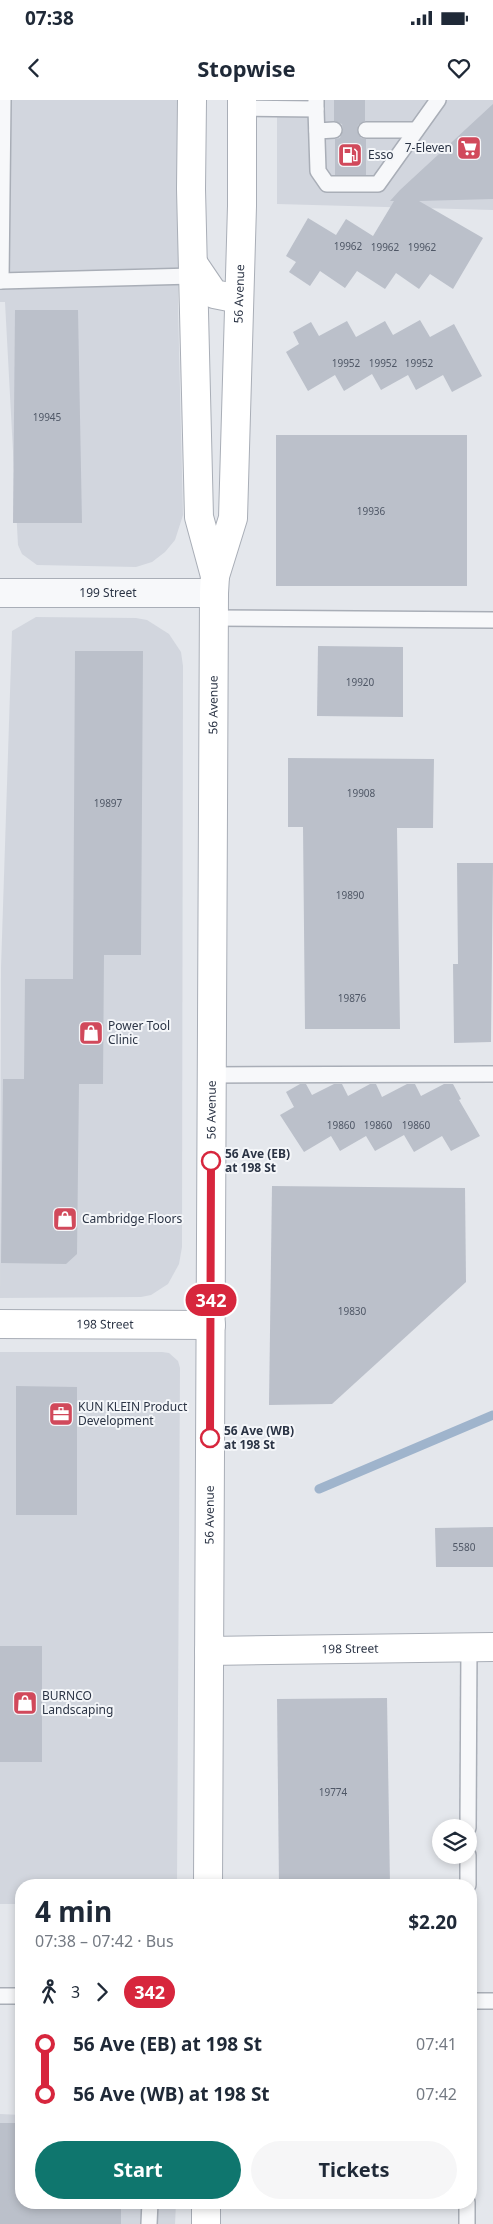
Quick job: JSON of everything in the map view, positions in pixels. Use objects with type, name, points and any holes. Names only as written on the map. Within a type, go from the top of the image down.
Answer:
[{"type":"main road","name":"56 Avenue","points":[[192,100],[191,189],[199,517],[215,596],[208,1879]]},
{"type":"main road","name":"56 Avenue","points":[[215,596],[233,518],[240,299],[242,104]]},
{"type":"main road","points":[[193,269],[214,294],[240,299]]},
{"type":"main road","name":"198 Street","points":[[0,1324],[211,1325]]},
{"type":"main road","name":"198 Street","points":[[209,1651],[481,1647]]},
{"type":"main road","points":[[206,2209],[206,2224]]},
{"type":"street","name":"199 Street","points":[[0,593],[215,596]]},
{"type":"lane","points":[[3,100],[1,281],[193,269]]},
{"type":"lane","points":[[242,104],[316,105],[318,171],[327,184],[378,184],[438,100]]},
{"type":"lane","points":[[317,131],[334,130]]},
{"type":"lane","points":[[366,130],[416,130]]},
{"type":"lane","points":[[215,596],[493,620]]},
{"type":"lane","points":[[212,1075],[493,1074]]},
{"type":"lane","points":[[469,1819],[481,1647]]},
{"type":"lane","points":[[468,1864],[468,1879]]},
{"type":"lane","points":[[0,1996],[15,1996]]},
{"type":"lane","points":[[477,2001],[493,2001]]},
{"type":"lane","points":[[150,2209],[150,2224]]},
{"type":"lane","points":[[467,2209],[467,2224]]},
{"type":"shaded area","points":[[0,100],[178,100],[178,306],[183,515],[175,540],[165,552],[152,562],[136,567],[37,565],[22,554],[18,545],[5,302],[0,302]]},
{"type":"shaded area","points":[[277,100],[493,100],[493,210],[277,204]]},
{"type":"shaded area","points":[[36,617],[136,618],[147,620],[169,634],[181,652],[183,666],[182,1247],[179,1264],[168,1284],[151,1295],[141,1297],[0,1298],[1,968],[12,631]]},
{"type":"shaded area","points":[[0,1352],[169,1353],[178,1361],[180,1368],[177,1879],[15,1879],[15,1904],[0,1904]]},
{"type":"shaded area","points":[[0,2114],[15,2115],[15,2209],[176,2209],[175,2224],[0,2224]]},
{"type":"building","name":"Esso","points":[[334,100],[365,100],[365,121],[358,125],[357,130],[361,138],[366,139],[366,175],[335,175],[335,139],[340,138],[343,130],[342,124],[334,121]]},
{"type":"building","points":[[493,104],[493,199],[419,201],[483,238],[453,289],[430,274],[419,289],[396,273],[385,289],[357,271],[345,288],[320,271],[310,286],[289,272],[296,262],[286,256],[308,218],[336,235],[346,219],[373,236],[394,201],[390,201],[400,190]]},
{"type":"building","points":[[15,310],[78,310],[82,523],[13,523]]},
{"type":"building","points":[[420,320],[430,337],[454,324],[482,376],[452,392],[443,375],[416,390],[408,375],[381,390],[372,374],[344,391],[335,375],[308,391],[286,352],[299,344],[293,332],[311,322],[319,336],[347,321],[356,337],[385,321],[393,335]]},
{"type":"building","points":[[276,435],[467,435],[467,586],[276,586]]},
{"type":"building","points":[[318,646],[403,647],[403,717],[317,716]]},
{"type":"building","points":[[75,651],[143,651],[141,955],[104,955],[103,1084],[79,1084],[77,1254],[66,1264],[1,1263],[3,1079],[24,1079],[25,979],[73,979]]},
{"type":"building","points":[[288,758],[434,759],[433,828],[397,828],[400,1029],[305,1029],[303,827],[288,827]]},
{"type":"building","points":[[457,863],[493,863],[491,1042],[454,1043],[453,964],[458,964]]},
{"type":"building","points":[[300,1084],[306,1084],[312,1095],[334,1084],[342,1084],[348,1096],[370,1084],[376,1084],[382,1097],[407,1084],[415,1084],[421,1096],[444,1084],[453,1084],[461,1099],[459,1100],[480,1136],[451,1151],[442,1136],[414,1152],[404,1135],[375,1151],[366,1136],[340,1151],[331,1136],[304,1152],[280,1115],[294,1107],[286,1092]]},
{"type":"building","points":[[272,1186],[465,1188],[466,1282],[332,1404],[269,1405]]},
{"type":"building","points":[[16,1386],[77,1387],[77,1515],[16,1515]]},
{"type":"building","points":[[493,1527],[493,1567],[436,1567],[435,1528]]},
{"type":"building","points":[[0,1646],[42,1646],[42,1762],[0,1762]]},
{"type":"building","points":[[387,1698],[390,1879],[279,1879],[277,1699]]},
{"type":"building","points":[[0,2123],[15,2123],[15,2209],[121,2209],[121,2224],[0,2224]]},
{"type":"waterway","points":[[319,1489],[493,1415]]},
{"type":"bus line","name":"342","points":[[210,1438],[211,1161]]},
{"type":"place","name":"7-Eleven","points":[[469,148]]},
{"type":"place","name":"Esso","points":[[350,155]]},
{"type":"place","name":"Power Tool Clinic","points":[[91,1033]]},
{"type":"place","name":"56 Ave (EB) at 198 St","points":[[211,1161]]},
{"type":"place","name":"Cambridge Floors","points":[[65,1219]]},
{"type":"place","name":"KUN KLEIN Product Development","points":[[61,1414]]},
{"type":"place","name":"56 Ave (WB) at 198 St","points":[[210,1438]]},
{"type":"place","name":"BURNCO Landscaping","points":[[25,1703]]}]
